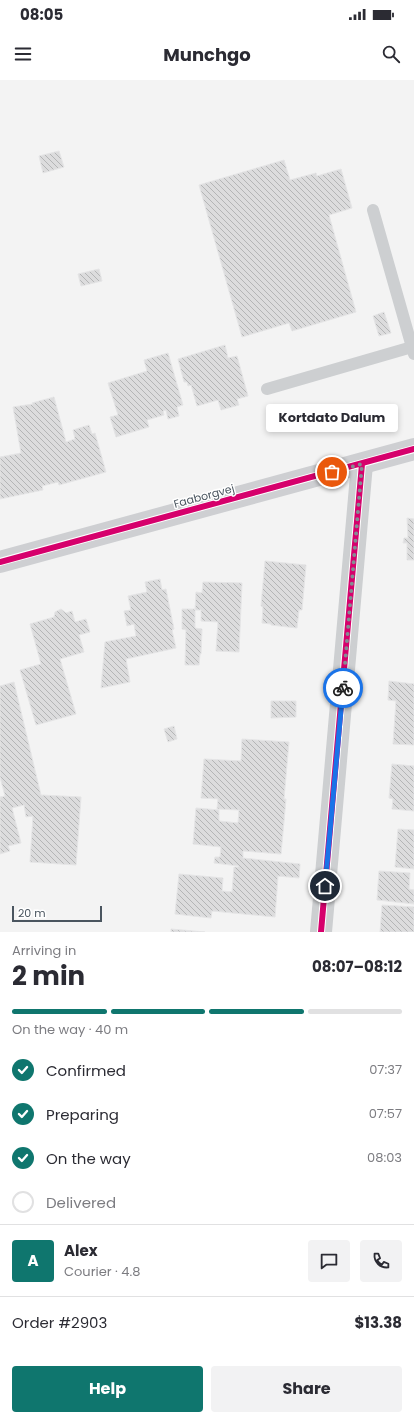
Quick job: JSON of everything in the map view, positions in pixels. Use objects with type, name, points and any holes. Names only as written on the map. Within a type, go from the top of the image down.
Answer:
[{"type":"main road","name":"Faaborgvej","points":[[0,562],[414,449]]},
{"type":"street","points":[[321,932],[362,464]]},
{"type":"lane","points":[[267,389],[413,351],[373,210]]},
{"type":"building","points":[[59,151],[64,167],[43,173],[39,156]]},
{"type":"building","points":[[284,160],[290,180],[316,173],[317,176],[341,169],[352,208],[329,215],[356,312],[292,331],[289,323],[242,337],[199,185]]},
{"type":"building","points":[[99,269],[102,281],[81,286],[78,274]]},
{"type":"building","points":[[384,312],[391,333],[379,336],[373,316]]},
{"type":"building","points":[[225,345],[228,358],[237,356],[248,396],[237,399],[239,405],[221,410],[218,400],[197,406],[191,385],[188,386],[187,382],[184,382],[178,359]]},
{"type":"building","points":[[168,353],[183,405],[177,407],[179,416],[168,419],[166,410],[163,411],[164,415],[147,420],[149,427],[116,437],[110,417],[118,415],[108,383],[147,371],[144,360]]},
{"type":"building","points":[[54,397],[66,442],[75,439],[73,430],[89,425],[92,434],[95,433],[106,472],[59,485],[58,482],[42,486],[43,490],[0,499],[0,457],[21,453],[13,407],[33,404],[32,403]]},
{"type":"building","points":[[407,518],[414,519],[414,560],[407,560],[407,543],[403,543],[404,538],[408,538]]},
{"type":"building","points":[[265,561],[306,565],[302,610],[299,610],[297,628],[262,623],[263,607],[261,606]]},
{"type":"building","points":[[160,579],[162,590],[166,589],[174,629],[172,630],[176,648],[126,659],[130,682],[101,688],[105,642],[136,636],[134,624],[127,626],[124,611],[131,610],[128,596],[147,592],[145,582]]},
{"type":"building","points":[[203,582],[242,583],[239,652],[216,651],[218,622],[201,621],[201,610],[195,610],[196,592],[202,593]]},
{"type":"building","points":[[61,609],[66,613],[72,611],[75,622],[86,619],[90,632],[79,635],[84,652],[60,659],[76,714],[36,725],[20,670],[41,664],[30,624],[54,617],[55,612]]},
{"type":"building","points":[[182,609],[195,609],[195,628],[202,629],[199,665],[185,665],[186,630],[182,629]]},
{"type":"building","points":[[389,681],[414,684],[414,745],[393,744],[396,701],[388,700]]},
{"type":"building","points":[[14,682],[41,795],[81,797],[76,865],[30,862],[33,816],[26,817],[24,805],[12,808],[21,843],[8,846],[10,851],[0,854],[0,797],[5,796],[0,777],[0,686]]},
{"type":"building","points":[[271,701],[296,701],[296,717],[271,718]]},
{"type":"building","points":[[174,726],[177,739],[168,742],[164,729]]},
{"type":"building","points":[[242,739],[289,742],[281,854],[243,851],[243,858],[300,864],[299,878],[278,876],[275,917],[212,911],[211,918],[175,914],[179,874],[223,878],[222,891],[232,892],[234,867],[239,866],[214,863],[215,857],[220,857],[221,847],[193,844],[196,808],[219,810],[219,821],[238,823],[239,810],[217,809],[218,799],[201,798],[204,759],[241,761]]},
{"type":"building","points":[[392,764],[414,766],[414,811],[392,809],[393,799],[389,798]]},
{"type":"building","points":[[398,829],[414,830],[414,869],[395,867]]},
{"type":"building","points":[[379,871],[410,873],[409,889],[414,890],[414,904],[377,900]]},
{"type":"building","points":[[382,905],[414,907],[414,932],[380,932]]},
{"type":"building","points":[[171,929],[205,932],[171,932]]},
{"type":"cycle path","points":[[0,562],[414,449]]},
{"type":"cycle path","points":[[321,932],[362,464]]},
{"type":"way so far","points":[[332,472],[362,464],[343,688]]},
{"type":"place","name":"Kortdato Dalum","points":[[332,472]]},
{"type":"route","points":[[325,886],[343,688]]}]
